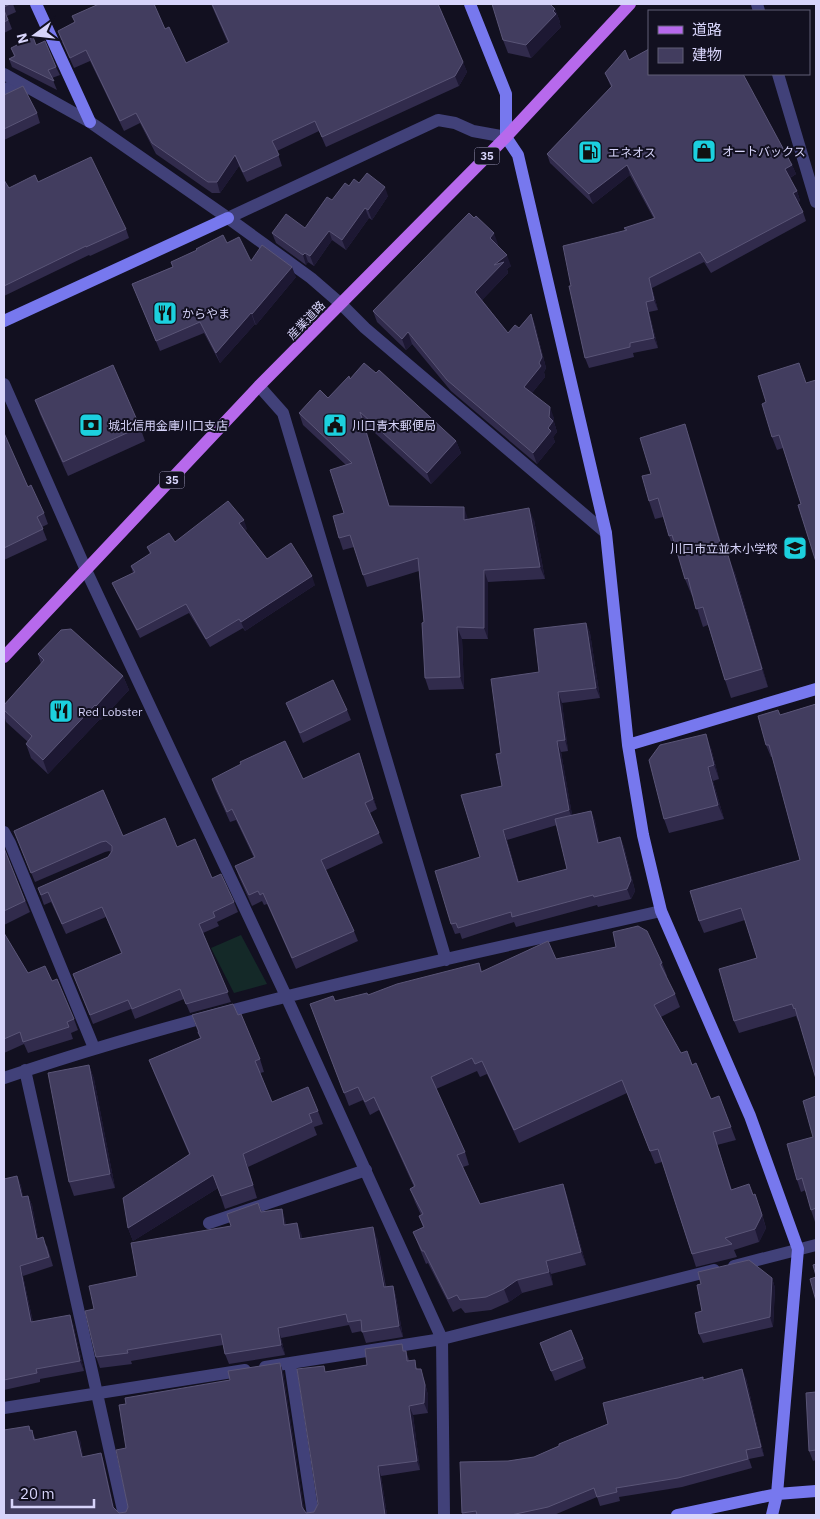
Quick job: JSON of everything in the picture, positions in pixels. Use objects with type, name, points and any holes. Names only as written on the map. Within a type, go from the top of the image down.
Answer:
[{"type":"main road","name":"産業道路","points":[[4,657],[260,386],[506,137],[630,4]]},
{"type":"street","points":[[36,4],[90,122]]},
{"type":"street","points":[[470,4],[506,94],[506,137],[518,155],[606,533],[628,745],[643,835],[661,912],[750,1116],[798,1249],[777,1494],[772,1515]]},
{"type":"street","points":[[4,74],[90,122],[311,278],[372,334],[606,533]]},
{"type":"street","points":[[778,75],[816,202]]},
{"type":"street","points":[[4,90],[19,83]]},
{"type":"street","points":[[4,321],[438,120],[455,123],[473,131],[506,137]]},
{"type":"street","points":[[4,384],[86,570],[286,996],[442,1339],[444,1515]]},
{"type":"street","points":[[260,386],[283,413],[446,960]]},
{"type":"street","points":[[628,745],[816,690]]},
{"type":"street","points":[[4,832],[35,891],[94,1048]]},
{"type":"street","points":[[4,1078],[94,1048],[286,996],[661,912]]},
{"type":"street","points":[[25,1070],[124,1515]]},
{"type":"street","points":[[209,1223],[366,1170]]},
{"type":"street","points":[[4,1408],[442,1339],[816,1245]]},
{"type":"street","points":[[290,1363],[314,1515]]},
{"type":"street","points":[[677,1515],[777,1494],[816,1491]]},
{"type":"green space","points":[[241,935],[267,984],[234,993],[211,948]]},
{"type":"building","points":[[99,4],[154,4],[165,29],[169,27],[186,63],[229,42],[212,4],[438,4],[463,62],[455,76],[322,137],[315,121],[272,141],[279,155],[243,172],[235,155],[217,182],[208,182],[152,143],[136,113],[120,121],[86,50],[70,58],[58,31],[75,22],[72,16]]},
{"type":"building","points":[[492,4],[550,4],[555,9],[553,11],[556,14],[526,45],[503,40]]},
{"type":"building","points":[[4,10],[8,20],[4,22]]},
{"type":"building","points":[[33,37],[36,45],[45,41],[56,67],[48,70],[54,81],[9,59],[15,56],[11,48]]},
{"type":"building","points":[[625,50],[629,60],[648,50],[648,75],[744,75],[792,165],[785,169],[797,191],[793,193],[803,212],[707,263],[700,252],[649,278],[654,300],[646,302],[654,338],[630,343],[630,347],[585,358],[569,286],[571,286],[563,246],[627,230],[624,228],[655,218],[627,165],[589,194],[547,154],[612,86],[605,73]]},
{"type":"building","points":[[23,86],[37,113],[4,129],[4,95]]},
{"type":"building","points":[[91,157],[126,229],[86,246],[4,286],[4,180],[9,188],[35,175],[38,182]]},
{"type":"building","points":[[367,173],[385,187],[368,210],[365,208],[342,240],[329,231],[310,256],[305,253],[303,255],[272,233],[286,214],[305,228],[327,197],[332,200],[345,183],[349,186],[354,179],[359,183]]},
{"type":"building","points":[[469,213],[474,218],[476,216],[494,233],[490,238],[507,255],[494,265],[504,262],[475,292],[508,333],[515,325],[519,328],[531,314],[542,357],[539,363],[541,366],[524,387],[550,407],[549,417],[553,421],[548,428],[551,431],[533,453],[447,380],[408,332],[402,339],[373,311]]},
{"type":"building","points":[[223,235],[227,243],[239,237],[251,261],[262,245],[292,267],[216,353],[200,322],[156,341],[132,284],[173,267],[171,262]]},
{"type":"building","points":[[364,363],[376,373],[379,370],[456,441],[427,473],[360,412],[389,506],[464,507],[464,520],[529,508],[540,567],[484,570],[484,628],[457,627],[460,677],[425,678],[422,623],[424,622],[418,558],[363,575],[350,535],[339,538],[333,516],[344,513],[330,470],[352,463],[299,413],[320,390],[328,398],[349,376],[350,379]]},
{"type":"building","points":[[799,363],[806,383],[816,380],[816,562],[798,505],[801,504],[779,435],[772,437],[762,404],[766,402],[758,376]]},
{"type":"building","points":[[113,365],[140,427],[63,462],[35,400]]},
{"type":"building","points":[[685,424],[724,556],[728,555],[762,669],[725,680],[703,607],[696,609],[688,578],[685,579],[672,535],[669,536],[658,498],[649,501],[642,476],[651,474],[640,438]]},
{"type":"building","points":[[4,433],[28,487],[31,485],[44,513],[37,517],[43,529],[4,548]]},
{"type":"building","points":[[228,501],[244,520],[239,523],[267,559],[291,543],[312,576],[241,622],[239,619],[206,639],[186,604],[137,630],[112,583],[135,572],[131,566],[151,553],[147,547],[169,533],[175,542]]},
{"type":"building","points":[[586,623],[596,688],[558,692],[565,740],[557,741],[569,810],[503,830],[518,882],[567,869],[555,819],[591,811],[598,843],[620,837],[631,880],[627,889],[594,897],[593,895],[512,917],[511,912],[458,928],[456,923],[451,924],[435,871],[480,857],[461,795],[502,786],[496,754],[501,753],[491,679],[539,672],[534,629]]},
{"type":"building","points":[[71,629],[123,676],[43,760],[26,744],[32,736],[4,710],[4,705],[44,660],[38,654],[61,630]]},
{"type":"building","points":[[333,680],[347,710],[300,733],[286,703]]},
{"type":"building","points":[[816,704],[816,1079],[795,1008],[792,1004],[734,1021],[719,969],[757,958],[741,908],[699,921],[690,891],[800,860],[769,745],[766,745],[758,716],[778,710],[780,715]]},
{"type":"building","points":[[706,734],[714,765],[708,767],[718,805],[664,819],[649,760],[660,745]]},
{"type":"building","points":[[285,741],[303,779],[359,753],[373,799],[365,803],[379,833],[321,860],[354,931],[292,958],[263,893],[260,895],[258,891],[249,895],[235,866],[255,857],[232,809],[227,812],[212,779],[241,764],[240,762]]},
{"type":"building","points":[[103,790],[123,836],[165,818],[177,847],[195,839],[212,878],[221,874],[234,902],[213,912],[215,917],[199,924],[228,992],[186,1004],[180,989],[132,1009],[128,1000],[90,1015],[73,974],[122,953],[102,907],[62,924],[48,892],[41,895],[38,888],[108,857],[112,851],[112,846],[106,841],[101,842],[31,873],[14,831]]},
{"type":"building","points":[[4,848],[25,901],[4,911]]},
{"type":"building","points":[[638,926],[647,931],[662,963],[660,964],[675,994],[654,1005],[681,1053],[687,1051],[692,1065],[696,1063],[711,1099],[719,1096],[731,1127],[713,1132],[731,1190],[749,1184],[753,1195],[755,1194],[762,1215],[755,1229],[725,1238],[732,1244],[692,1254],[658,1149],[650,1151],[622,1080],[514,1130],[482,1061],[475,1064],[472,1058],[431,1077],[465,1152],[457,1155],[480,1204],[563,1184],[581,1252],[546,1261],[549,1272],[517,1280],[504,1289],[486,1297],[460,1300],[457,1295],[448,1299],[413,1232],[424,1227],[419,1216],[423,1214],[410,1189],[415,1186],[374,1097],[365,1102],[358,1087],[344,1093],[310,1004],[333,996],[335,1001],[367,993],[368,995],[397,984],[479,963],[481,972],[548,941],[556,959],[616,947],[613,932]]},
{"type":"building","points":[[4,933],[28,973],[45,966],[52,981],[57,979],[74,1019],[67,1022],[69,1027],[23,1042],[20,1032],[4,1039]]},
{"type":"building","points":[[233,1004],[238,1015],[241,1014],[260,1059],[255,1061],[272,1102],[308,1087],[318,1111],[309,1114],[312,1122],[243,1154],[253,1185],[221,1196],[213,1175],[128,1228],[123,1198],[190,1154],[149,1060],[201,1038],[192,1015]]},
{"type":"building","points":[[89,1065],[110,1174],[69,1182],[48,1073]]},
{"type":"building","points":[[816,1096],[816,1208],[811,1210],[802,1178],[797,1180],[787,1144],[813,1137],[803,1101]]},
{"type":"building","points":[[17,1176],[22,1197],[28,1196],[37,1239],[43,1237],[49,1257],[20,1266],[31,1322],[70,1315],[80,1361],[36,1369],[37,1373],[4,1380],[4,1179]]},
{"type":"building","points":[[258,1203],[261,1212],[282,1209],[284,1225],[297,1223],[300,1239],[373,1227],[384,1287],[393,1286],[399,1326],[362,1332],[361,1320],[348,1322],[346,1314],[278,1328],[281,1345],[225,1354],[221,1334],[127,1350],[128,1353],[96,1357],[85,1311],[94,1309],[89,1286],[137,1276],[131,1243],[231,1226],[227,1214]]},
{"type":"building","points":[[749,1260],[772,1278],[770,1317],[699,1334],[695,1313],[702,1311],[697,1285],[701,1284],[698,1272]]},
{"type":"building","points":[[816,1264],[816,1276],[813,1265]]},
{"type":"building","points":[[816,1277],[816,1301],[810,1279]]},
{"type":"building","points":[[571,1330],[583,1359],[551,1371],[540,1343]]},
{"type":"building","points":[[402,1344],[403,1351],[406,1351],[407,1361],[415,1360],[416,1369],[421,1369],[425,1385],[424,1403],[409,1406],[417,1461],[378,1466],[385,1515],[4,1515],[4,1430],[29,1426],[34,1440],[76,1431],[82,1457],[101,1453],[113,1507],[119,1513],[126,1512],[128,1507],[116,1450],[126,1448],[119,1405],[126,1404],[125,1398],[230,1380],[228,1371],[280,1363],[302,1507],[306,1513],[314,1512],[318,1504],[297,1369],[324,1366],[325,1372],[367,1365],[365,1349]]},
{"type":"building","points":[[742,1369],[761,1447],[746,1450],[748,1459],[678,1478],[616,1488],[617,1492],[597,1497],[594,1488],[548,1507],[511,1515],[477,1515],[476,1511],[462,1513],[460,1462],[508,1461],[534,1457],[559,1446],[559,1444],[608,1424],[603,1403]]},
{"type":"building","points":[[816,1392],[816,1450],[809,1451],[806,1393]]},
{"type":"place","name":"オートバックス","points":[[704,151]]},
{"type":"place","name":"エネオス","points":[[590,152]]},
{"type":"place","name":"からやま","points":[[165,313]]},
{"type":"place","name":"城北信用金庫川口支店","points":[[91,425]]},
{"type":"place","name":"川口青木郵便局","points":[[335,425]]},
{"type":"place","name":"川口市立並木小学校","points":[[795,548]]},
{"type":"place","name":"Red Lobster","points":[[61,711]]}]
